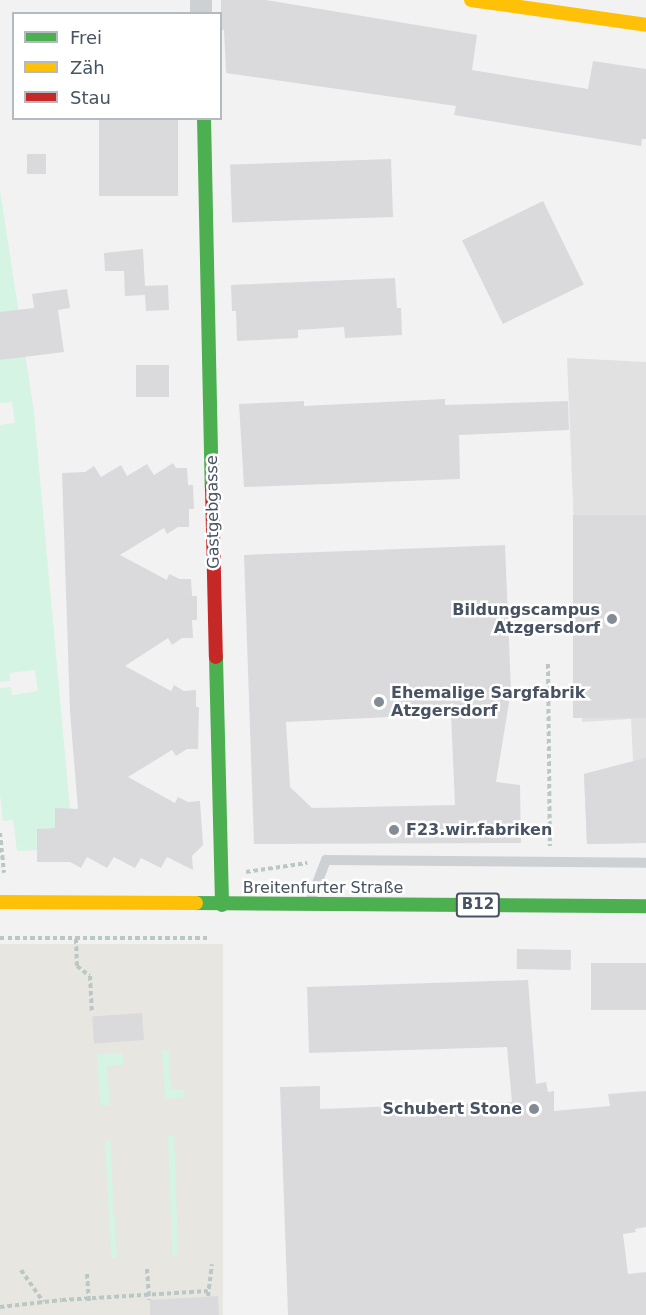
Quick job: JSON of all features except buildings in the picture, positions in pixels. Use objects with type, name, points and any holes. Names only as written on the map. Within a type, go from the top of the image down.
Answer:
[{"type":"street","points":[[471,0],[646,25]]},
{"type":"street","name":"Gastgebgasse","points":[[204,120],[222,905]]},
{"type":"street","name":"Breitenfurter Straße","points":[[0,902],[646,906]]},
{"type":"lane","points":[[309,904],[326,860],[646,863]]},
{"type":"path","points":[[548,664],[550,862]]},
{"type":"path","points":[[0,833],[2,873],[16,873]]},
{"type":"path","points":[[222,874],[326,860]]},
{"type":"path","points":[[0,938],[210,938]]},
{"type":"path","points":[[76,939],[76,966],[90,976],[92,1011]]},
{"type":"path","points":[[0,1307],[149,1294],[208,1294],[212,1264]]},
{"type":"path","points":[[147,1269],[149,1300]]},
{"type":"path","points":[[21,1270],[43,1302]]},
{"type":"path","points":[[87,1274],[89,1300]]},
{"type":"shaded area","name":"Bildungscampus Atzgersdorf","points":[[567,358],[646,362],[646,843],[587,844],[584,774],[633,761],[631,719],[582,722]]},
{"type":"shaded area","points":[[0,944],[223,944],[223,1315],[0,1315]]},
{"type":"green space","points":[[0,190],[34,412],[70,809],[55,809],[55,828],[37,829],[37,850],[17,851],[13,820],[3,821],[0,794],[0,688],[11,687],[12,695],[38,691],[35,670],[10,673],[10,681],[0,682],[0,425],[15,423],[12,402],[0,403],[0,360],[8,359],[0,312]]},
{"type":"green space","points":[[169,1050],[171,1089],[183,1089],[185,1096],[181,1098],[165,1099],[162,1051]]},
{"type":"green space","points":[[123,1053],[124,1065],[107,1066],[110,1105],[100,1105],[97,1054]]},
{"type":"green space","points":[[168,1136],[174,1136],[178,1255],[172,1255]]},
{"type":"green space","points":[[105,1140],[110,1140],[117,1258],[111,1258]]},
{"type":"traffic: fast","points":[[204,120],[212,487]]},
{"type":"traffic: fast","points":[[216,657],[222,905]]},
{"type":"traffic: fast","points":[[196,903],[646,906]]},
{"type":"traffic: slow","points":[[471,0],[646,25]]},
{"type":"traffic: slow","points":[[0,902],[196,903]]},
{"type":"traffic: jam","points":[[212,487],[216,657]]},
{"type":"place","name":"Bildungscampus Atzgersdorf","points":[[612,619]]},
{"type":"place","name":"Ehemalige Sargfabrik Atzgersdorf","points":[[379,702]]},
{"type":"place","name":"F23.wir.fabriken","points":[[394,830]]},
{"type":"place","name":"Schubert Stone","points":[[534,1109]]}]
